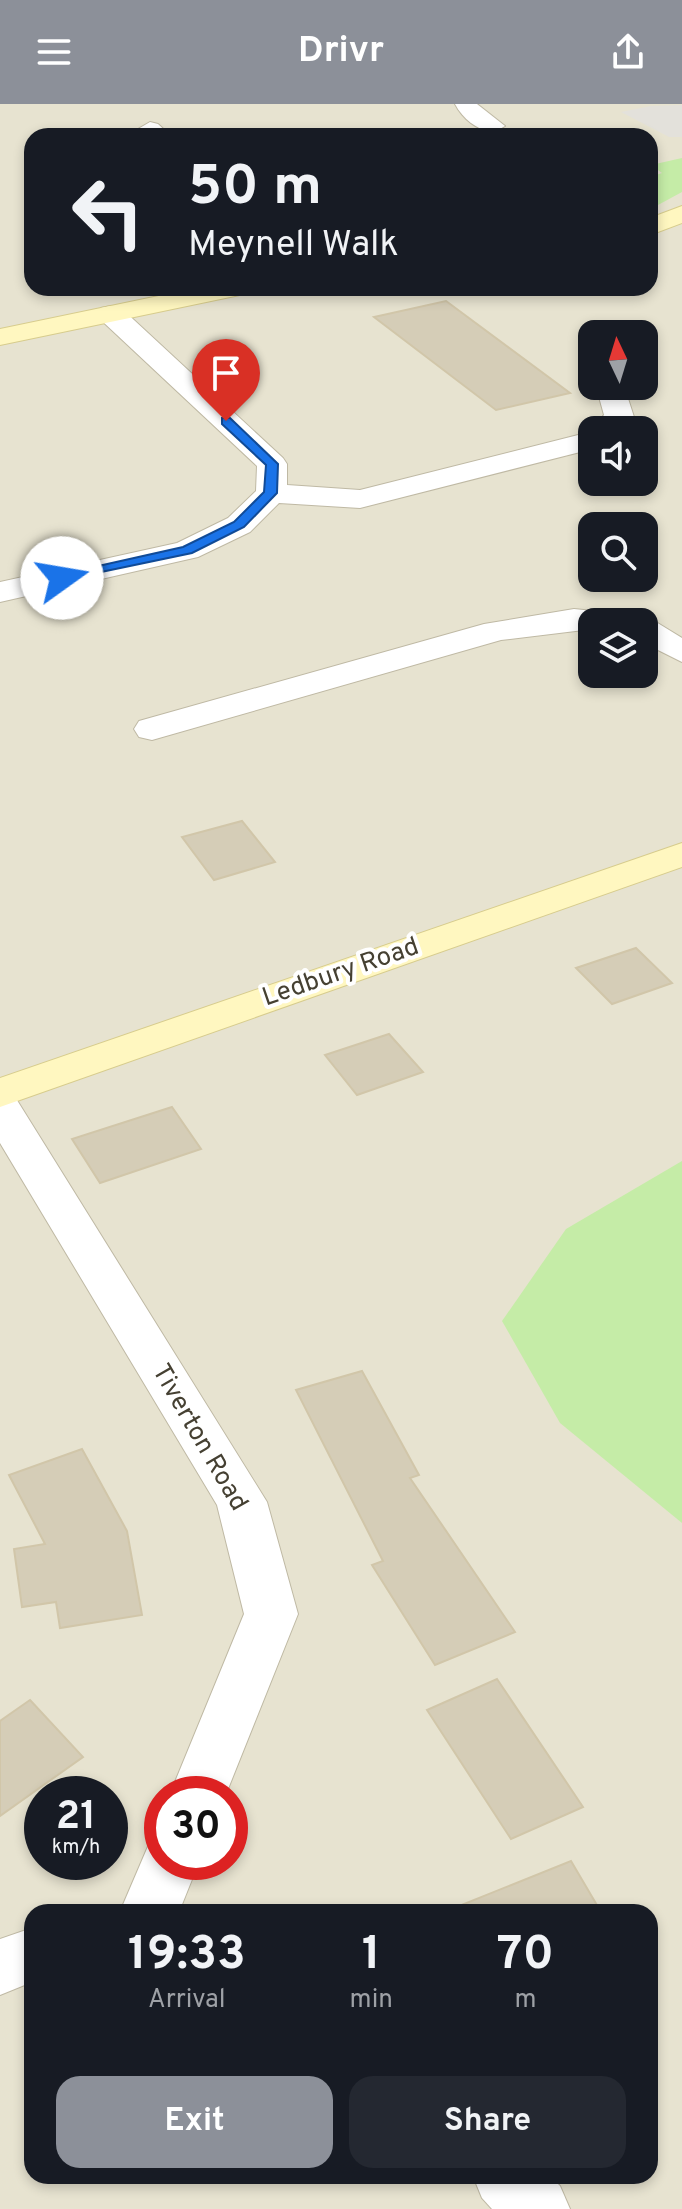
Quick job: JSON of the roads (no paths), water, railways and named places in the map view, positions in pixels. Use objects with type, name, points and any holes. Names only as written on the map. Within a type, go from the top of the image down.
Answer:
[{"type":"street","points":[[466,104],[471,113],[493,126]]},
{"type":"street","points":[[658,224],[682,214]]},
{"type":"street","points":[[658,240],[682,240]]},
{"type":"street","points":[[0,337],[197,296]]},
{"type":"street","points":[[0,592],[187,550],[239,525],[271,493],[272,464],[111,314]]},
{"type":"street","points":[[271,493],[360,499],[578,444]]},
{"type":"street","points":[[152,729],[496,631],[550,620],[578,618]]},
{"type":"street","points":[[658,637],[682,652]]},
{"type":"street","name":"Ledbury Road","points":[[0,1093],[682,854]]},
{"type":"street","name":"Tiverton Road","points":[[0,1107],[242,1502],[271,1614],[205,1776]]},
{"type":"street","points":[[0,1967],[24,1958]]},
{"type":"street","points":[[513,2184],[537,2209]]}]
